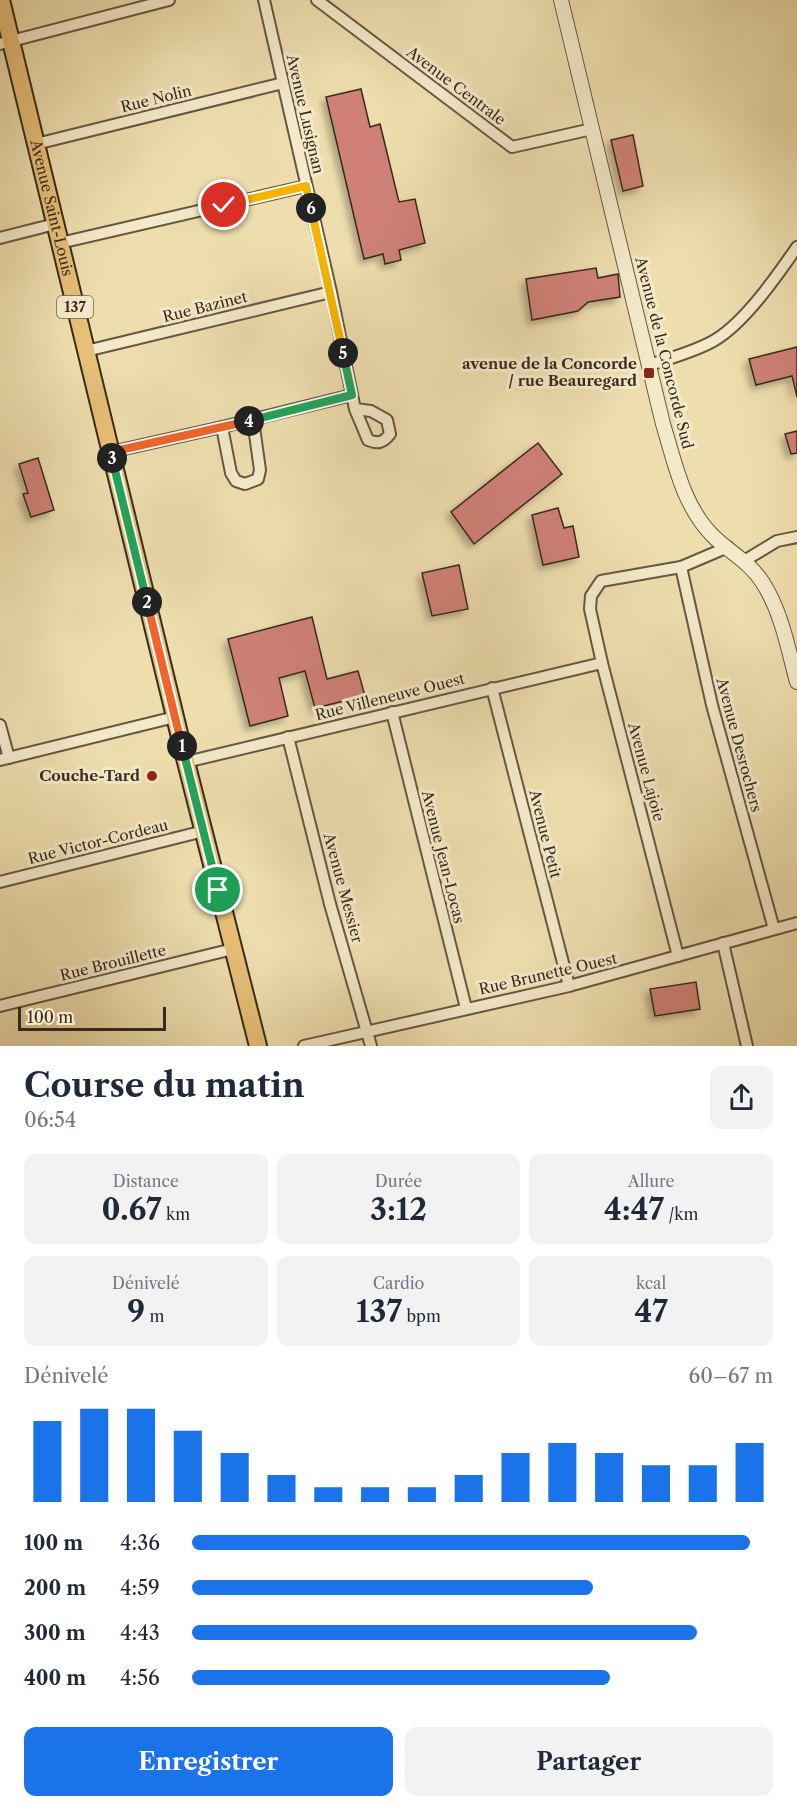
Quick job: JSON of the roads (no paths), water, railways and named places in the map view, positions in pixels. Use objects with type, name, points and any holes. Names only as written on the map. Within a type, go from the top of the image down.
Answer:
[{"type":"main road","name":"Avenue Saint-Louis","points":[[1,0],[5,43],[36,144],[186,762],[258,1046]]},
{"type":"street","points":[[5,43],[169,0]]},
{"type":"street","name":"Avenue Lusignan","points":[[264,0],[331,292],[355,409]]},
{"type":"street","name":"Avenue Centrale","points":[[317,0],[512,147],[592,129]]},
{"type":"street","name":"Avenue de la Concorde Sud","points":[[561,0],[663,424],[684,492],[699,519],[714,537],[744,561],[762,581],[778,611],[797,682]]},
{"type":"street","name":"Rue Nolin","points":[[36,144],[283,83]]},
{"type":"street","points":[[60,243],[306,186]]},
{"type":"street","points":[[0,238],[55,224]]},
{"type":"street","points":[[650,365],[714,340],[738,322],[782,269],[797,247]]},
{"type":"street","name":"Rue Bazinet","points":[[86,351],[331,292]]},
{"type":"street","points":[[111,452],[352,395]]},
{"type":"street","points":[[222,427],[231,473],[236,481],[244,484],[258,479],[260,470],[253,420]]},
{"type":"street","points":[[744,561],[777,541],[797,537]]},
{"type":"street","points":[[681,567],[728,547]]},
{"type":"street","name":"Avenue Lajoie","points":[[678,956],[590,609],[591,596],[601,581],[681,567]]},
{"type":"street","name":"Avenue Desrochers","points":[[681,567],[712,705],[774,929]]},
{"type":"street","name":"Rue Villeneuve Ouest","points":[[186,762],[602,663]]},
{"type":"street","name":"Avenue Petit","points":[[492,688],[569,986]]},
{"type":"street","name":"Avenue Jean-Locas","points":[[392,712],[466,1008]]},
{"type":"street","points":[[0,725],[4,759],[175,717]]},
{"type":"street","name":"Avenue Messier","points":[[288,738],[330,904],[371,1046]]},
{"type":"street","name":"Rue Victor-Cordeau","points":[[0,882],[204,831]]},
{"type":"street","name":"Rue Brunette Ouest","points":[[304,1046],[569,986],[797,924]]},
{"type":"street","points":[[723,943],[747,1046]]},
{"type":"street","name":"Rue Brouillette","points":[[0,1006],[233,949]]},
{"type":"place","name":"avenue de la Concorde / rue Beauregard","points":[[649,373]]},
{"type":"place","name":"Couche-Tard","points":[[152,776]]}]
